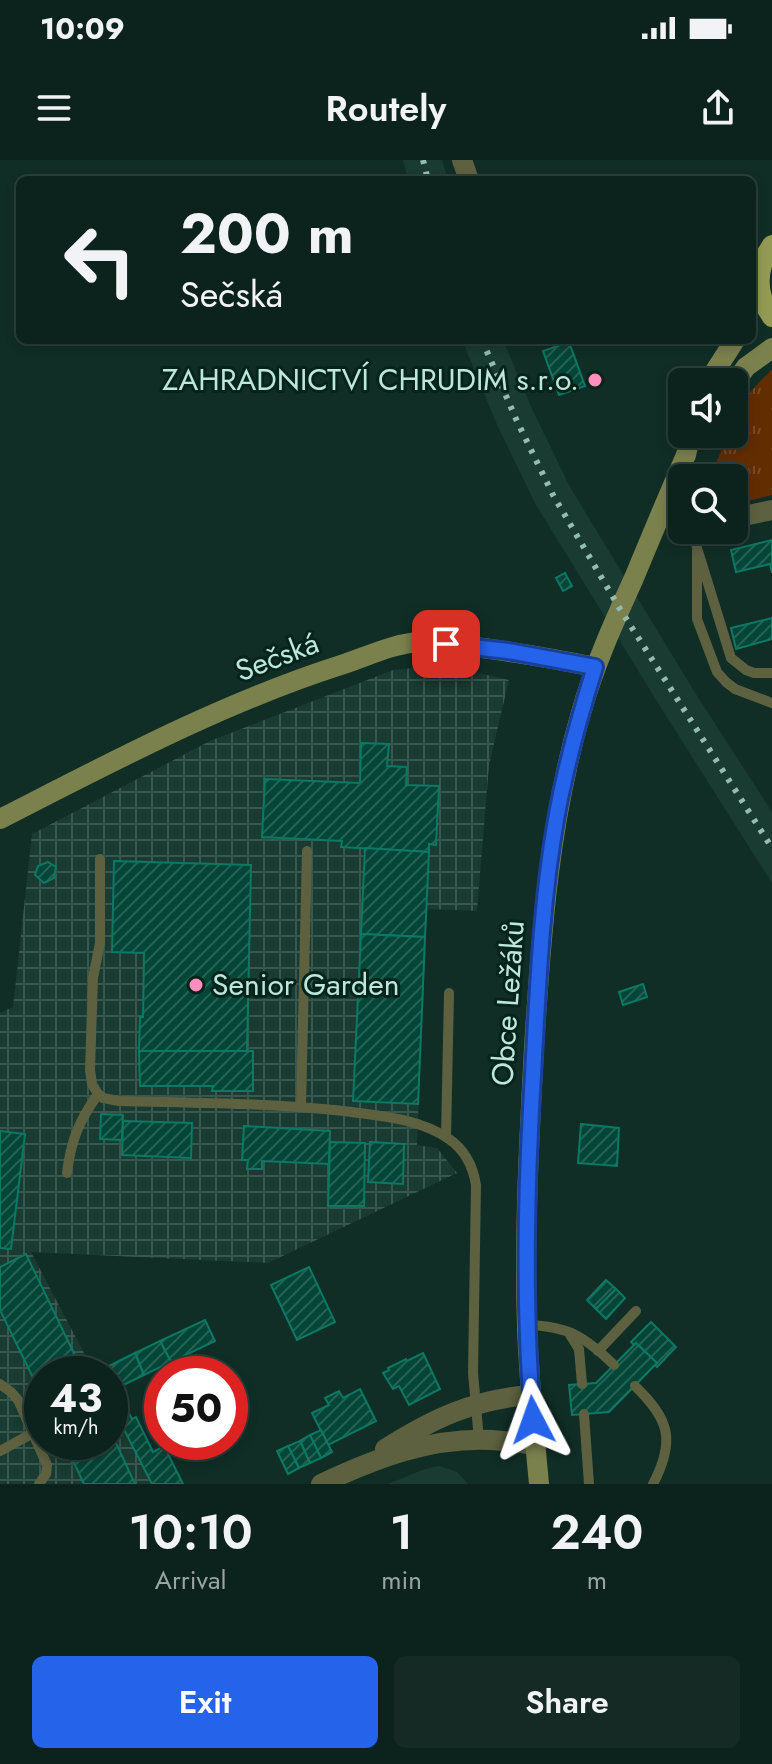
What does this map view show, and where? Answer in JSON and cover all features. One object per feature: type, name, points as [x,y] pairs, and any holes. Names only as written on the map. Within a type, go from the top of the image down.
[{"type":"main road","points":[[772,245],[763,259],[756,296],[772,317]]},
{"type":"main road","points":[[717,368],[732,344]]},
{"type":"main road","points":[[745,368],[772,348]]},
{"type":"main road","name":"Obce Ležáků","points":[[684,464],[688,448]]},
{"type":"main road","name":"Obce Ležáků","points":[[686,455],[691,448]]},
{"type":"main road","name":"Obce Ležáků","points":[[539,1484],[527,1325],[527,1230],[529,1146],[548,872],[561,793],[595,667],[668,519]]},
{"type":"main road","name":"Sečská","points":[[0,819],[216,713],[326,670],[400,646],[420,642],[446,644],[508,651],[595,667]]},
{"type":"street","points":[[748,515],[772,510]]},
{"type":"street","points":[[358,1467],[415,1430],[449,1413],[493,1399],[531,1395]]},
{"type":"street","points":[[321,1484],[386,1456],[424,1446],[479,1440],[535,1445]]},
{"type":"lane","points":[[696,544],[731,658],[754,673],[772,673]]},
{"type":"lane","points":[[697,548],[697,619],[717,672],[735,689],[772,703]]},
{"type":"lane","points":[[301,1106],[307,851]]},
{"type":"lane","points":[[100,859],[100,943],[93,978],[90,1070],[92,1084],[98,1094],[119,1101],[301,1106],[402,1119],[446,1137],[469,1161],[476,1185],[473,1373],[479,1440]]},
{"type":"lane","points":[[446,1137],[449,993]]},
{"type":"lane","points":[[67,1173],[76,1131],[98,1094]]},
{"type":"lane","points":[[598,1351],[636,1311]]},
{"type":"lane","points":[[527,1325],[567,1331],[584,1340],[614,1365]]},
{"type":"lane","points":[[567,1331],[579,1349],[582,1384]]},
{"type":"lane","points":[[0,1384],[18,1400],[24,1413]]},
{"type":"lane","points":[[635,1386],[659,1412],[665,1428],[664,1457],[653,1484]]},
{"type":"lane","points":[[584,1414],[589,1484]]},
{"type":"lane","points":[[0,1451],[24,1438]]},
{"type":"lane","points":[[39,1484],[46,1474],[45,1460]]},
{"type":"shaded area","points":[[403,160],[442,160],[447,176],[407,176]]},
{"type":"shaded area","points":[[464,344],[505,344],[570,487],[772,812],[772,883],[536,505],[498,427]]},
{"type":"shaded area","points":[[436,666],[509,680],[489,765],[477,911],[427,909],[417,1145],[437,1148],[457,1173],[268,1263],[31,1252],[86,1356],[24,1356],[24,1460],[128,1460],[128,1438],[152,1484],[0,1484],[0,1013],[13,1007],[32,834],[210,741],[393,670]]},
{"type":"shaded area","points":[[439,1466],[457,1472],[468,1484],[388,1484],[425,1469]]},
{"type":"green space","points":[[772,370],[772,495],[748,501],[748,464],[716,464],[722,448],[748,448],[748,396]]},
{"type":"building","points":[[570,344],[585,386],[559,395],[543,351]]},
{"type":"building","points":[[772,540],[772,573],[770,564],[736,572],[731,550]]},
{"type":"building","points":[[565,573],[572,586],[563,591],[556,578]]},
{"type":"building","points":[[772,618],[772,639],[736,649],[731,628]]},
{"type":"building","points":[[361,743],[389,744],[387,766],[407,767],[406,785],[439,786],[436,845],[429,844],[429,852],[341,847],[342,841],[262,837],[265,779],[360,783]]},
{"type":"building","points":[[365,848],[429,852],[425,937],[361,934]]},
{"type":"building","name":"Senior Garden","points":[[114,861],[251,865],[247,1051],[139,1051],[144,953],[112,952]]},
{"type":"building","points":[[48,862],[56,867],[54,878],[44,883],[35,875],[38,866]]},
{"type":"building","points":[[361,934],[425,937],[418,1104],[353,1101]]},
{"type":"building","points":[[643,984],[647,997],[623,1005],[619,992]]},
{"type":"building","points":[[139,1051],[253,1051],[253,1091],[212,1091],[213,1086],[140,1086]]},
{"type":"building","points":[[101,1114],[123,1115],[122,1140],[100,1139]]},
{"type":"building","points":[[123,1121],[192,1123],[191,1158],[122,1155]]},
{"type":"building","points":[[581,1124],[619,1128],[617,1166],[578,1163]]},
{"type":"building","points":[[244,1126],[330,1131],[329,1164],[262,1161],[262,1169],[247,1169],[248,1160],[242,1160]]},
{"type":"building","points":[[0,1131],[25,1134],[11,1249],[0,1248]]},
{"type":"building","points":[[330,1142],[365,1143],[364,1206],[328,1206]]},
{"type":"building","points":[[370,1142],[404,1144],[403,1184],[368,1182]]},
{"type":"building","points":[[26,1254],[75,1356],[24,1356],[24,1359],[0,1310],[0,1267]]},
{"type":"building","points":[[309,1267],[335,1322],[297,1340],[271,1285]]},
{"type":"building","points":[[606,1280],[616,1289],[596,1309],[587,1300]]},
{"type":"building","points":[[616,1289],[625,1298],[606,1319],[596,1309]]},
{"type":"building","points":[[205,1320],[215,1341],[184,1356],[168,1356],[160,1341]]},
{"type":"building","points":[[651,1322],[676,1347],[657,1367],[657,1363],[631,1342]]},
{"type":"building","points":[[160,1341],[168,1356],[144,1356],[144,1375],[135,1353]]},
{"type":"building","points":[[636,1343],[657,1363],[609,1412],[572,1415],[569,1385],[596,1383]]},
{"type":"building","points":[[135,1353],[144,1375],[128,1383],[128,1356]]},
{"type":"building","points":[[423,1353],[440,1389],[409,1405],[399,1386],[393,1389],[383,1373]]},
{"type":"building","points":[[360,1389],[376,1421],[328,1445],[312,1413],[329,1405],[325,1398],[339,1391],[343,1398]]},
{"type":"building","points":[[128,1412],[132,1419],[136,1417],[144,1433],[144,1460],[171,1460],[183,1484],[152,1484],[128,1437]]},
{"type":"building","points":[[321,1430],[332,1452],[321,1458],[310,1435]]},
{"type":"building","points":[[310,1435],[321,1458],[310,1463],[300,1441]]},
{"type":"building","points":[[300,1441],[310,1463],[299,1468],[288,1446]]},
{"type":"building","points":[[288,1446],[299,1468],[288,1474],[277,1451]]},
{"type":"building","points":[[73,1460],[124,1460],[135,1484],[84,1484]]},
{"type":"railway","points":[[423,160],[427,176]]},
{"type":"railway","points":[[484,344],[553,495],[620,609],[772,848]]},
{"type":"place","name":"ZAHRADNICTVÍ CHRUDIM s.r.o.","points":[[595,380]]},
{"type":"place","name":"Senior Garden","points":[[196,985]]},
{"type":"route","points":[[446,644],[508,651],[595,667],[561,793],[542,926],[527,1230],[527,1325],[533,1420]]}]
